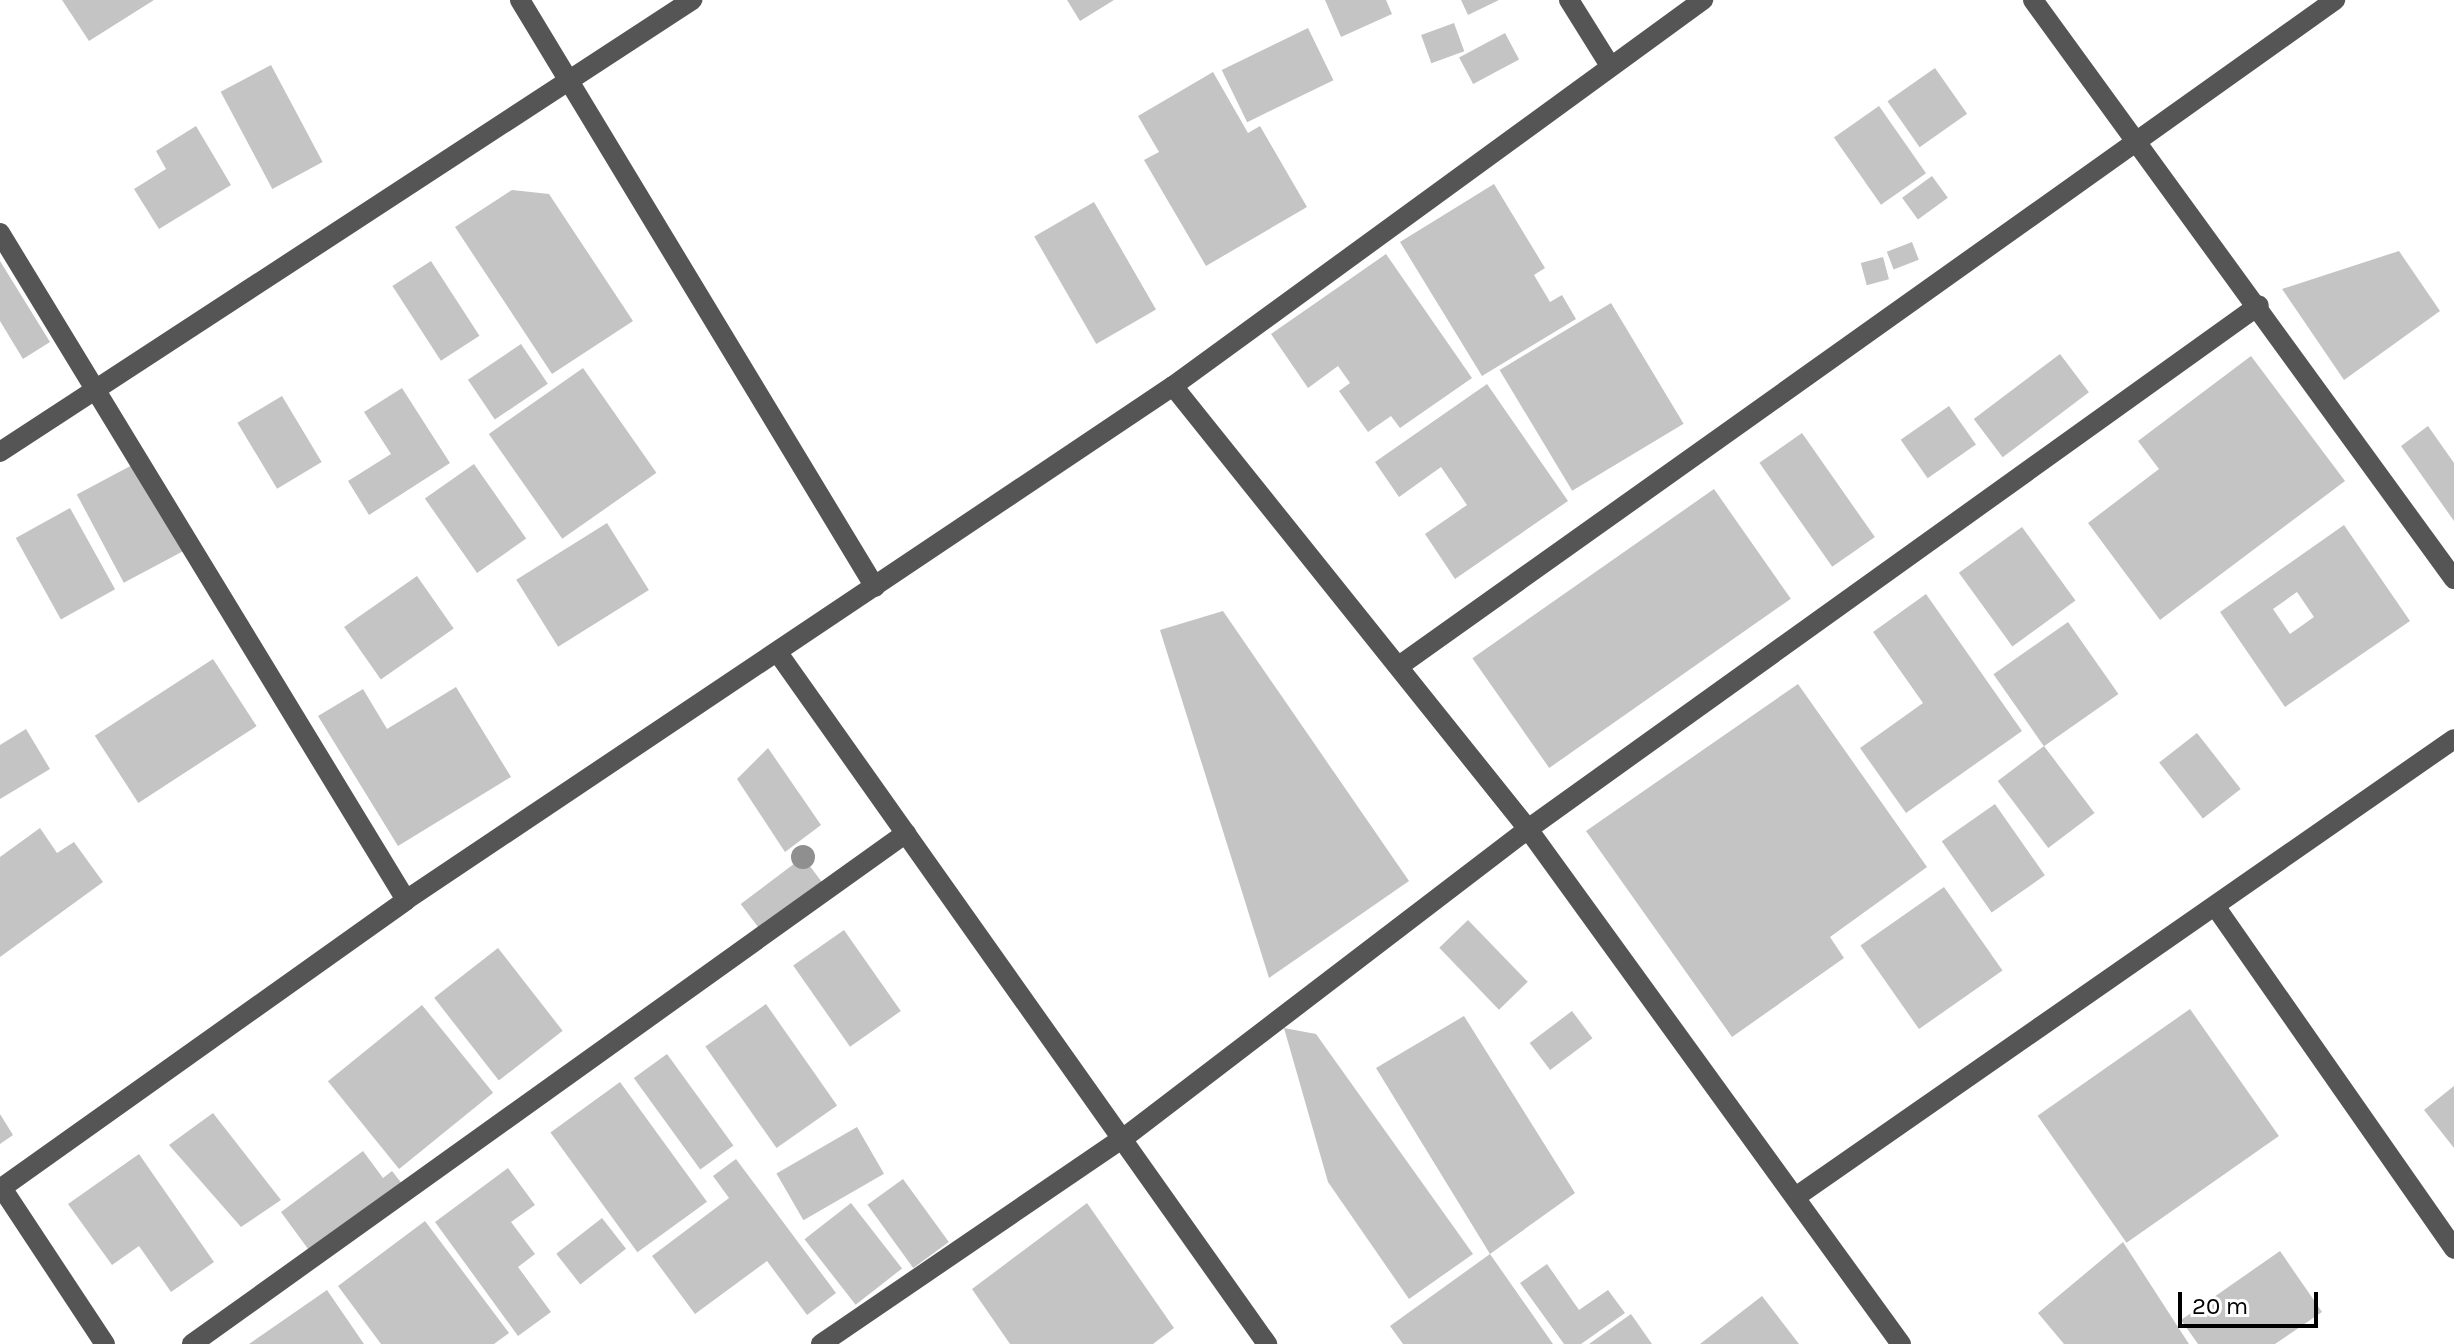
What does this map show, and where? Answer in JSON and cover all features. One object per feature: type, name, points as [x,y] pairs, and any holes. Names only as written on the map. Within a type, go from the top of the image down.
[{"type":"street","points":[[520,0],[875,587]]},
{"type":"street","points":[[0,452],[93,386],[569,83],[692,0]]},
{"type":"street","points":[[1569,0],[1609,64]]},
{"type":"street","points":[[105,1344],[1,1188],[406,900],[1173,386],[1609,64],[1703,0]]},
{"type":"street","points":[[2033,0],[2259,305],[2454,579]]},
{"type":"street","points":[[1399,666],[2134,139],[2335,0]]},
{"type":"street","points":[[0,233],[406,900]]},
{"type":"street","points":[[821,1344],[1125,1137],[1528,829],[2259,305]]},
{"type":"street","points":[[1173,386],[1528,829],[1797,1196],[1901,1344]]},
{"type":"street","points":[[778,653],[1125,1137],[1267,1344]]},
{"type":"street","points":[[1797,1196],[2454,739]]},
{"type":"street","points":[[192,1344],[906,833]]},
{"type":"street","points":[[2215,906],[2454,1249]]},
{"type":"building","points":[[62,0],[154,0],[89,41]]},
{"type":"building","points":[[1067,0],[1114,0],[1080,21]]},
{"type":"building","points":[[1325,0],[1386,0],[1392,14],[1341,37]]},
{"type":"building","points":[[1461,0],[1499,0],[1468,15]]},
{"type":"building","points":[[1454,23],[1464,51],[1431,63],[1421,35]]},
{"type":"building","points":[[1308,28],[1333,80],[1247,122],[1222,70]]},
{"type":"building","points":[[1505,33],[1519,59],[1473,84],[1459,57]]},
{"type":"building","points":[[271,65],[323,162],[272,189],[221,92]]},
{"type":"building","points":[[1935,68],[1967,114],[1920,147],[1887,101]]},
{"type":"building","points":[[1213,72],[1248,133],[1260,126],[1307,207],[1206,266],[1144,160],[1159,152],[1138,116]]},
{"type":"building","points":[[1879,106],[1926,173],[1881,205],[1834,138]]},
{"type":"building","points":[[196,126],[231,185],[159,229],[134,189],[166,169],[156,151]]},
{"type":"building","points":[[1932,176],[1948,198],[1918,220],[1902,198]]},
{"type":"building","points":[[1494,184],[1545,268],[1534,275],[1550,302],[1562,295],[1576,319],[1482,376],[1400,242]]},
{"type":"building","points":[[512,190],[549,194],[633,321],[552,374],[455,227]]},
{"type":"building","points":[[1094,202],[1156,309],[1096,344],[1034,236]]},
{"type":"building","points":[[1912,242],[1919,260],[1894,269],[1887,252]]},
{"type":"building","points":[[2399,251],[2440,311],[2344,380],[2282,289]]},
{"type":"building","points":[[1386,254],[1472,378],[1400,428],[1391,416],[1368,432],[1339,391],[1350,383],[1338,366],[1308,388],[1271,334]]},
{"type":"building","points":[[1883,257],[1889,279],[1867,285],[1861,263]]},
{"type":"building","points":[[0,261],[50,342],[23,359],[0,321]]},
{"type":"building","points":[[431,261],[479,336],[441,361],[392,286]]},
{"type":"building","points":[[1611,303],[1684,424],[1572,491],[1500,370]]},
{"type":"building","points":[[521,344],[548,384],[495,420],[468,380]]},
{"type":"building","points":[[2060,354],[2089,392],[2003,457],[1974,419]]},
{"type":"building","points":[[2251,356],[2345,481],[2160,620],[2088,523],[2159,469],[2138,441]]},
{"type":"building","points":[[583,368],[656,473],[562,539],[489,434]]},
{"type":"building","points":[[1487,384],[1568,501],[1455,579],[1425,534],[1467,505],[1441,467],[1399,497],[1375,462]]},
{"type":"building","points":[[402,388],[450,463],[369,515],[348,481],[391,454],[364,412]]},
{"type":"building","points":[[282,396],[322,462],[277,489],[237,423]]},
{"type":"building","points":[[1949,406],[1976,445],[1928,478],[1901,440]]},
{"type":"building","points":[[2428,426],[2454,463],[2454,521],[2401,446]]},
{"type":"building","points":[[1802,433],[1875,537],[1832,567],[1759,463]]},
{"type":"building","points":[[136,463],[183,551],[124,583],[77,494]]},
{"type":"building","points":[[474,464],[526,539],[477,573],[425,498]]},
{"type":"building","points":[[1714,489],[1791,599],[1549,768],[1472,658]]},
{"type":"building","points":[[70,508],[115,589],[61,619],[16,538]]},
{"type":"building","points":[[607,523],[649,590],[558,647],[516,580]]},
{"type":"building","points":[[2344,525],[2410,621],[2285,707],[2220,612]],"holes":[[[2297,592],[2314,617],[2290,634],[2273,609]]]},
{"type":"building","points":[[2022,527],[2075,601],[2012,646],[1959,573]]},
{"type":"building","points":[[417,576],[454,628],[381,679],[344,627]]},
{"type":"building","points":[[1926,594],[2022,731],[1906,813],[1860,748],[1923,703],[1873,632]]},
{"type":"building","points":[[1223,611],[1409,881],[1269,978],[1160,630]]},
{"type":"building","points":[[2068,622],[2118,694],[2044,746],[1993,674]]},
{"type":"building","points":[[213,659],[257,726],[138,803],[95,736]]},
{"type":"building","points":[[1798,684],[1927,867],[1830,937],[1844,958],[1732,1037],[1586,831]]},
{"type":"building","points":[[456,687],[511,777],[398,846],[318,716],[363,689],[387,729]]},
{"type":"building","points":[[26,729],[50,769],[0,799],[0,745]]},
{"type":"building","points":[[2197,733],[2241,789],[2203,819],[2159,763]]},
{"type":"building","points":[[2044,746],[2095,813],[2048,848],[1998,781]]},
{"type":"building","points":[[768,748],[821,825],[785,852],[737,779]]},
{"type":"building","points":[[1995,804],[2045,875],[1992,913],[1942,841]]},
{"type":"building","points":[[40,828],[57,853],[74,842],[103,882],[0,957],[0,857]]},
{"type":"building","points":[[803,857],[825,886],[762,933],[741,904]]},
{"type":"building","points":[[1944,887],[2003,971],[1919,1029],[1860,946]]},
{"type":"building","points":[[1468,920],[1528,982],[1499,1010],[1439,948]]},
{"type":"building","points":[[844,930],[901,1011],[850,1047],[793,966]]},
{"type":"building","points":[[498,948],[563,1031],[499,1081],[434,998]]},
{"type":"building","points":[[766,1004],[837,1106],[777,1148],[705,1046]]},
{"type":"building","points":[[422,1005],[493,1093],[399,1169],[328,1081]]},
{"type":"building","points":[[2190,1009],[2279,1136],[2127,1243],[2038,1116]]},
{"type":"building","points":[[1572,1011],[1592,1038],[1550,1070],[1530,1043]]},
{"type":"building","points":[[1464,1016],[1575,1193],[1490,1254],[1376,1068]]},
{"type":"building","points":[[1284,1028],[1316,1034],[1473,1254],[1409,1299],[1328,1182]]},
{"type":"building","points":[[667,1054],[733,1145],[700,1170],[634,1078]]},
{"type":"building","points":[[620,1082],[707,1202],[637,1252],[550,1133]]},
{"type":"building","points":[[2454,1086],[2454,1148],[2424,1110]]},
{"type":"building","points":[[213,1113],[281,1200],[241,1227],[169,1145]]},
{"type":"building","points":[[0,1114],[13,1135],[0,1144]]},
{"type":"building","points":[[857,1127],[884,1174],[803,1220],[776,1174]]},
{"type":"building","points":[[363,1151],[383,1178],[392,1171],[403,1185],[311,1253],[281,1212]]},
{"type":"building","points":[[139,1154],[214,1262],[171,1292],[139,1246],[112,1265],[68,1204]]},
{"type":"building","points":[[736,1159],[836,1293],[807,1315],[767,1261],[695,1314],[652,1256],[729,1198],[713,1176]]},
{"type":"building","points":[[508,1168],[535,1205],[511,1222],[535,1254],[518,1267],[551,1312],[518,1336],[435,1222]]},
{"type":"building","points":[[903,1179],[949,1242],[913,1268],[867,1205]]},
{"type":"building","points":[[851,1203],[902,1268],[856,1305],[805,1239]]},
{"type":"building","points":[[1087,1203],[1174,1328],[1153,1344],[1010,1344],[972,1289]]},
{"type":"building","points":[[602,1218],[626,1249],[580,1284],[556,1254]]},
{"type":"building","points":[[425,1221],[509,1333],[494,1344],[381,1344],[338,1286]]},
{"type":"building","points":[[2123,1242],[2189,1344],[2064,1344],[2038,1313]]},
{"type":"building","points":[[2280,1251],[2322,1312],[2275,1344],[2198,1344],[2181,1320]]},
{"type":"building","points":[[1490,1254],[1553,1344],[1403,1344],[1390,1326]]},
{"type":"building","points":[[1547,1264],[1579,1310],[1608,1290],[1625,1313],[1581,1344],[1564,1344],[1520,1283]]},
{"type":"building","points":[[327,1290],[364,1344],[249,1344]]},
{"type":"building","points":[[1762,1296],[1799,1344],[1700,1344]]},
{"type":"building","points":[[1631,1314],[1652,1344],[1589,1344]]}]
